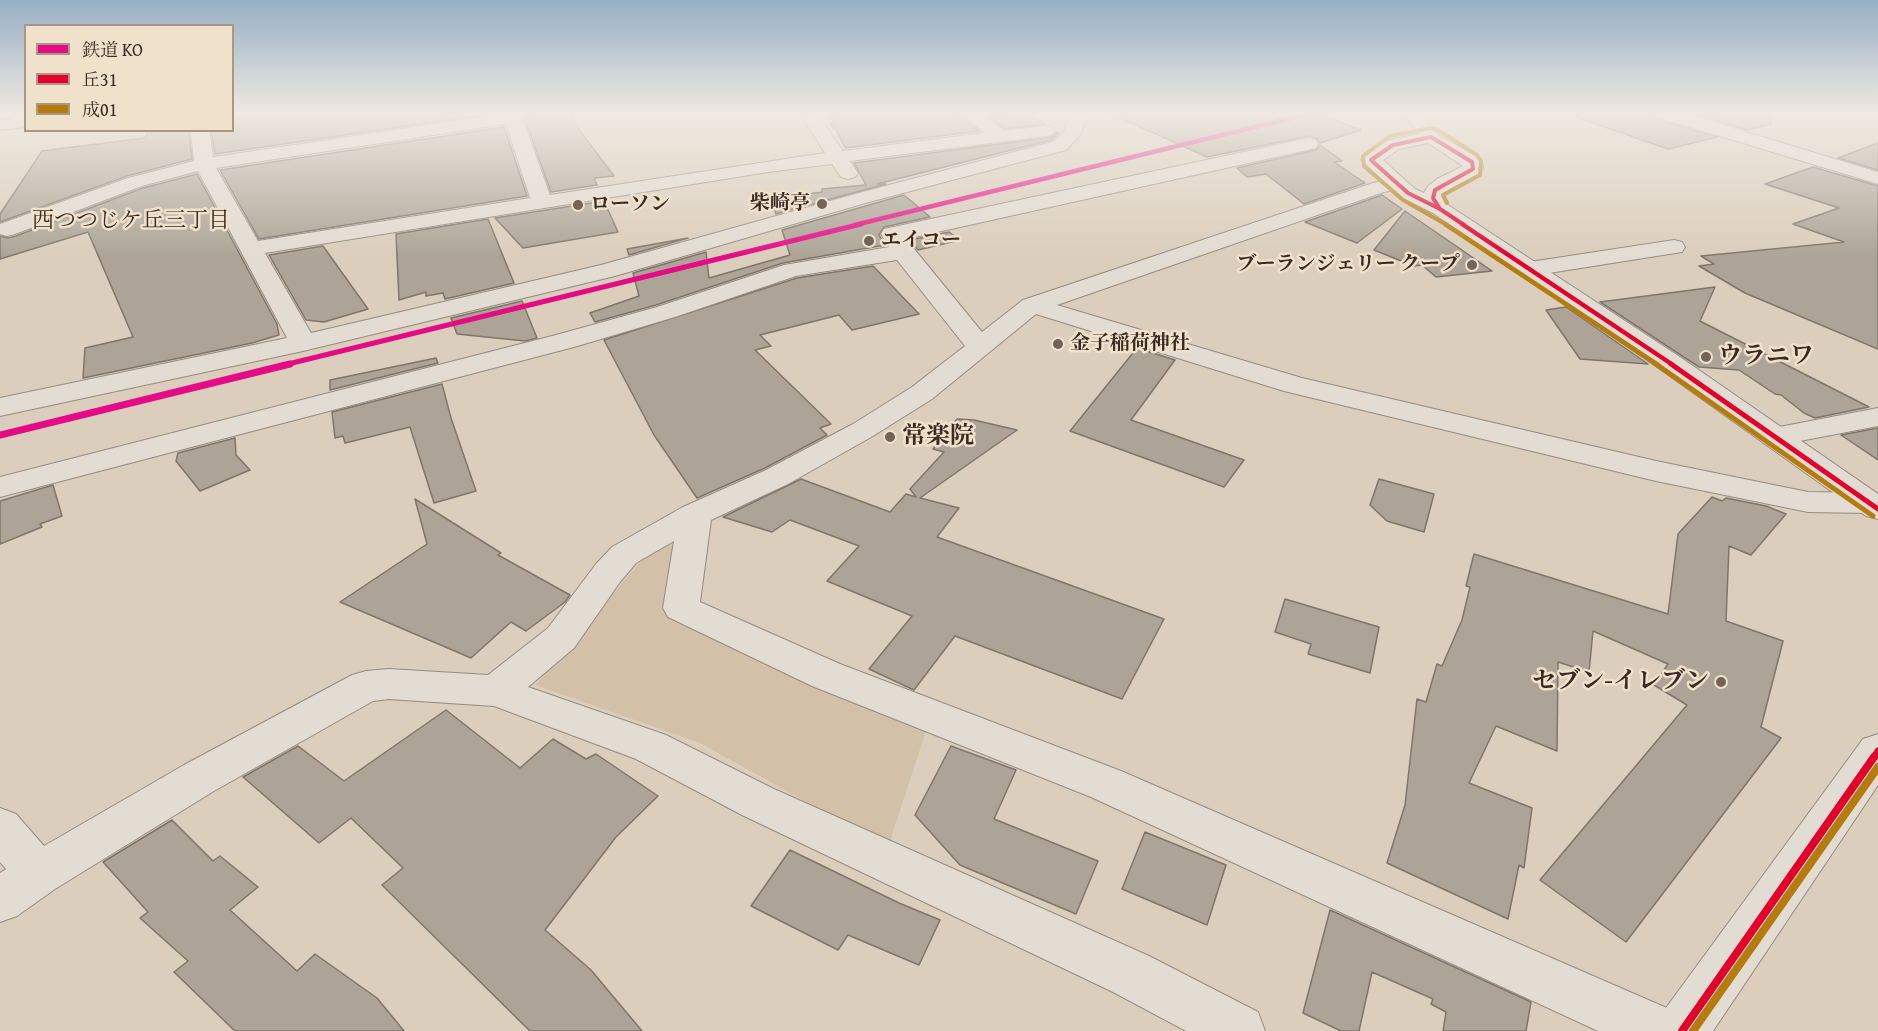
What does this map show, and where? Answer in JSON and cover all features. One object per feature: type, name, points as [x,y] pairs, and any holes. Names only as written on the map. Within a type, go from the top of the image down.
[{"type":"street","points":[[204,160],[303,343]]},
{"type":"street","points":[[7,229],[135,182],[228,160]]},
{"type":"street","points":[[528,160],[542,202]]},
{"type":"street","points":[[250,249],[768,166],[821,160]]},
{"type":"street","points":[[841,160],[882,224],[979,346]]},
{"type":"street","points":[[0,487],[565,341],[666,312],[792,270],[882,224],[1027,160]]},
{"type":"street","points":[[0,406],[303,343],[608,271],[882,224],[1223,160]]},
{"type":"street","points":[[1371,160],[1408,193],[1440,209],[1530,269],[1874,506]]},
{"type":"street","points":[[1440,209],[1433,198],[1435,190],[1473,169],[1472,162],[1469,160]]},
{"type":"street","points":[[1819,160],[1878,178]]},
{"type":"street","points":[[496,691],[561,638],[608,573],[624,555],[695,514],[777,477],[863,430],[922,393],[1032,305],[1380,186],[1397,184]]},
{"type":"street","points":[[1530,269],[1674,247]]},
{"type":"street","points":[[1032,305],[1294,385],[1656,471],[1808,502],[1874,506]]},
{"type":"street","points":[[1774,437],[1878,417]]},
{"type":"street","points":[[695,514],[681,608],[826,675],[1106,784],[1657,1031]]},
{"type":"street","points":[[0,900],[38,874],[199,778],[366,686],[389,684],[496,691],[651,747],[758,802],[1131,974],[1239,1031]]},
{"type":"street","points":[[1682,1031],[1878,751]]},
{"type":"street","points":[[0,828],[38,874]]},
{"type":"shaded area","points":[[659,540],[680,547],[666,616],[926,731],[888,847],[700,743],[535,685]]},
{"type":"building","points":[[36,160],[188,160],[127,176],[0,222],[0,214]]},
{"type":"building","points":[[285,160],[515,160],[527,196],[259,239],[220,170]]},
{"type":"building","points":[[540,160],[602,160],[614,176],[594,178],[597,185],[551,192]]},
{"type":"building","points":[[876,160],[971,160],[877,184],[886,184],[776,214],[771,199],[822,192],[822,189],[866,185],[854,163]]},
{"type":"building","points":[[1272,160],[1341,160],[1334,162],[1365,183],[1304,204],[1266,174],[1247,177],[1237,168]]},
{"type":"building","points":[[1845,160],[1878,160],[1878,170]]},
{"type":"building","points":[[1813,167],[1878,186],[1878,349],[1745,293],[1699,266],[1714,264],[1701,256],[1844,242],[1793,224],[1839,208],[1765,184]]},
{"type":"building","points":[[197,174],[277,324],[279,335],[252,343],[83,378],[85,348],[133,337],[88,232],[0,259],[0,236],[8,238],[16,236],[143,188]]},
{"type":"building","points":[[904,195],[930,217],[884,227],[879,235],[885,245],[783,263],[656,305],[595,322],[590,313],[639,296],[633,273],[706,252],[709,278],[790,255],[782,230]]},
{"type":"building","points":[[1382,195],[1402,209],[1357,243],[1305,222]]},
{"type":"building","points":[[604,201],[618,232],[523,248],[495,218]]},
{"type":"building","points":[[1405,211],[1492,271],[1436,277],[1422,265],[1414,266],[1374,250]]},
{"type":"building","points":[[488,219],[514,283],[445,299],[443,293],[426,296],[426,292],[399,300],[396,234]]},
{"type":"building","points":[[949,232],[960,240],[918,250],[910,240]]},
{"type":"building","points":[[688,238],[629,255],[627,249]]},
{"type":"building","points":[[323,246],[368,309],[324,322],[306,320],[269,255]]},
{"type":"building","points":[[873,266],[919,314],[852,330],[839,315],[760,335],[771,346],[755,350],[831,424],[820,428],[827,435],[765,468],[697,498],[654,435],[604,340],[797,278]]},
{"type":"building","points":[[1715,287],[1700,321],[1869,407],[1815,418],[1739,370],[1699,367],[1600,302]]},
{"type":"building","points":[[522,301],[537,338],[525,341],[457,334],[451,318]]},
{"type":"building","points":[[1566,307],[1648,364],[1580,359],[1546,310]]},
{"type":"building","points":[[1137,348],[1175,360],[1131,420],[1244,460],[1224,487],[1070,431]]},
{"type":"building","points":[[436,358],[438,363],[330,390],[330,380]]},
{"type":"building","points":[[442,384],[476,491],[434,503],[410,427],[345,443],[343,436],[335,438],[332,412]]},
{"type":"building","points":[[957,419],[974,420],[1017,430],[920,498],[959,508],[937,537],[1164,619],[1122,699],[955,636],[914,690],[869,669],[912,616],[827,581],[859,546],[790,520],[772,532],[723,517],[801,479],[890,512],[906,494],[916,497],[910,489],[944,452],[933,449]]},
{"type":"building","points":[[1878,428],[1878,460],[1841,435]]},
{"type":"building","points":[[235,438],[236,455],[250,470],[200,491],[176,461],[178,453]]},
{"type":"building","points":[[1379,479],[1434,494],[1424,532],[1387,521],[1370,505]]},
{"type":"building","points":[[53,485],[62,516],[0,544],[0,501]]},
{"type":"building","points":[[1712,497],[1722,501],[1726,498],[1766,506],[1786,514],[1751,555],[1729,546],[1726,621],[1783,641],[1761,727],[1781,738],[1626,942],[1540,880],[1687,705],[1654,685],[1668,664],[1593,631],[1589,672],[1558,662],[1557,751],[1496,726],[1469,783],[1532,808],[1524,868],[1519,865],[1508,919],[1387,863],[1405,805],[1417,699],[1426,702],[1437,664],[1442,666],[1462,620],[1470,587],[1466,586],[1474,554],[1668,614],[1678,534]]},
{"type":"building","points":[[415,499],[501,553],[498,555],[570,595],[565,602],[526,631],[511,622],[471,658],[340,602],[427,544]]},
{"type":"building","points":[[1285,599],[1379,627],[1370,673],[1308,654],[1311,644],[1275,632]]},
{"type":"building","points":[[446,710],[520,768],[553,739],[586,759],[596,754],[658,796],[616,837],[545,930],[591,970],[642,1031],[530,1031],[382,885],[403,868],[351,818],[319,843],[243,777],[298,746],[344,781]]},
{"type":"building","points":[[951,746],[1016,770],[994,819],[1098,861],[1076,914],[960,865],[915,815]]},
{"type":"building","points":[[172,820],[213,861],[220,856],[258,887],[230,910],[297,971],[315,954],[377,998],[404,1031],[235,1031],[174,972],[188,961],[140,918],[148,912],[103,862]]},
{"type":"building","points":[[1145,832],[1226,865],[1207,925],[1122,889]]},
{"type":"building","points":[[790,850],[899,903],[940,920],[919,965],[848,935],[838,950],[751,906]]},
{"type":"building","points":[[1330,910],[1531,1002],[1526,1031],[1443,1031],[1446,1012],[1431,1004],[1433,999],[1372,972],[1359,1031],[1341,1031],[1303,1013]]},
{"type":"rail line","name":"KO","points":[[0,435],[1120,160]]},
{"type":"transit line","name":"成01","points":[[1363,160],[1364,166],[1403,200],[1435,217],[1665,370],[1873,516]]},
{"type":"transit line","name":"丘31","points":[[1371,160],[1408,193],[1440,209],[1433,198],[1435,190],[1473,169],[1472,162],[1469,160]]},
{"type":"transit line","name":"成01","points":[[1447,203],[1443,195],[1480,175],[1482,169],[1480,160]]},
{"type":"transit line","name":"丘31","points":[[1440,209],[1670,363]]},
{"type":"transit line","name":"丘31","points":[[1440,209],[1670,363]]},
{"type":"transit line","name":"丘31","points":[[1670,363],[1878,509],[1774,437],[1670,363]]},
{"type":"transit line","name":"丘31","points":[[1682,1031],[1878,751]]},
{"type":"transit line","name":"成01","points":[[1693,1031],[1878,767]]},
{"type":"place","name":"柴崎亭","points":[[822,204]]},
{"type":"place","name":"ローソン","points":[[578,205]]},
{"type":"place","name":"エイコー","points":[[869,241]]},
{"type":"place","name":"ブーランジェリー クープ","points":[[1472,265]]},
{"type":"place","name":"金子稲荷神社","points":[[1058,344]]},
{"type":"place","name":"ウラニワ","points":[[1706,357]]},
{"type":"place","name":"常楽院","points":[[890,437]]},
{"type":"place","name":"セブン-イレブン","points":[[1721,682]]},
{"type":"district","name":"西つつじケ丘三丁目","points":[[131,221]]}]
